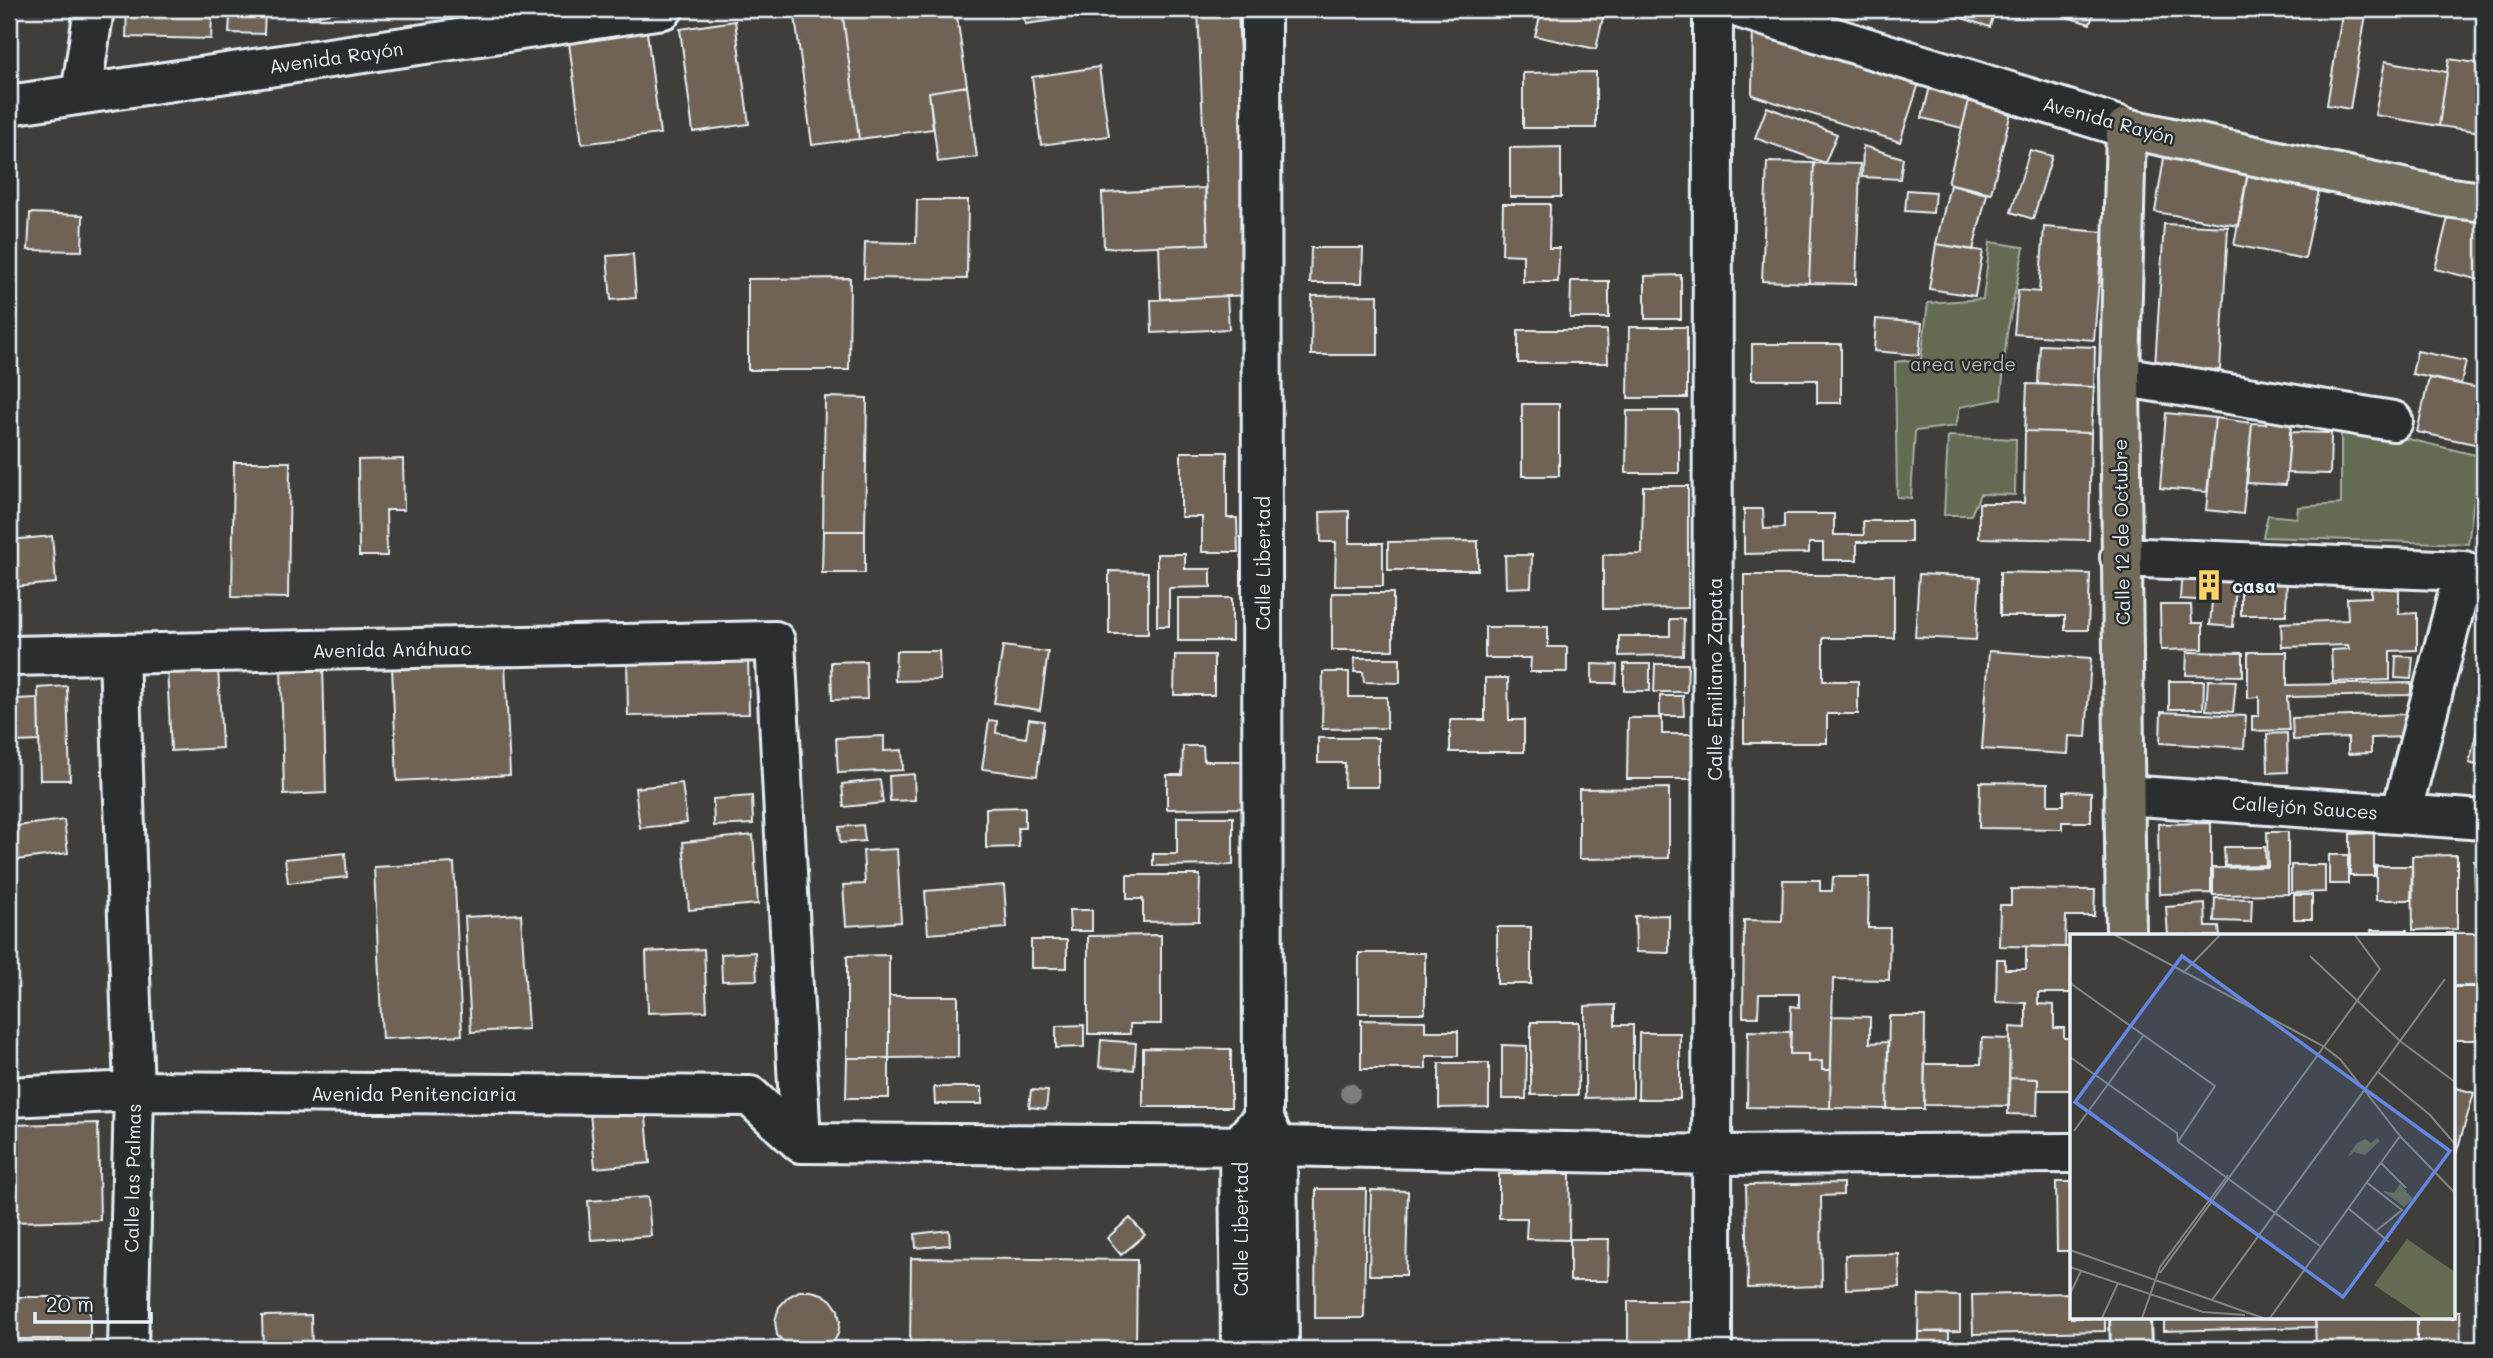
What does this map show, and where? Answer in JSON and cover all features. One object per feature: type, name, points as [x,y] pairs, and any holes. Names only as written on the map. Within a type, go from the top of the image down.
[{"type":"main road","name":"Avenida Rayón","points":[[2126,128],[2444,197],[2484,202]]},
{"type":"main road","name":"Calle 12 de Octubre","points":[[2126,128],[2120,376],[2126,934]]},
{"type":"main road","points":[[2130,1320],[2131,1349]]},
{"type":"street","points":[[81,94],[94,9]]},
{"type":"street","name":"Avenida Rayón","points":[[9,105],[663,9]]},
{"type":"street","name":"Calle Libertad","points":[[1241,1349],[1259,1137],[1261,9]]},
{"type":"street","name":"Calle Emiliano Zapata","points":[[1712,1349],[1713,9]]},
{"type":"street","name":"Avenida Rayón","points":[[1742,9],[2126,128]]},
{"type":"street","points":[[2120,376],[2392,421]]},
{"type":"street","points":[[2120,557],[2464,571],[2401,814]]},
{"type":"street","name":"Avenida Anáhuac","points":[[9,656],[775,641],[801,1143]]},
{"type":"street","name":"Calle las Palmas","points":[[119,655],[134,1091],[128,1349]]},
{"type":"street","name":"Callejón Sauces","points":[[2125,795],[2484,820]]},
{"type":"street","name":"Avenida Penitenciaria","points":[[9,1097],[134,1091],[750,1096],[801,1143]]},
{"type":"street","points":[[801,1143],[1259,1137],[1714,1155],[2070,1153]]},
{"type":"street","name":"Calle Libertad","points":[[1259,1137],[1279,1349]]},
{"type":"green space","name":"area verde","points":[[1990,242],[2024,247],[2007,333],[2001,399],[1960,407],[1956,426],[1915,431],[1911,498],[1897,497],[1895,362],[1921,359],[1928,303],[1983,299]]},
{"type":"green space","points":[[2341,423],[2480,456],[2468,544],[2263,537],[2268,515],[2297,518],[2298,507],[2341,504]]},
{"type":"green space","points":[[1948,436],[2016,439],[2015,495],[1980,494],[1971,515],[1944,515]]},
{"type":"building","points":[[127,9],[265,9],[264,34],[229,33],[230,17],[212,16],[211,39],[126,37]]},
{"type":"building","points":[[307,9],[354,9],[308,17]]},
{"type":"building","points":[[794,9],[842,9],[859,139],[812,145]]},
{"type":"building","points":[[842,9],[956,9],[967,86],[929,92],[933,129],[859,139]]},
{"type":"building","points":[[1023,9],[1096,9],[1097,14],[1025,24]]},
{"type":"building","points":[[1198,9],[1238,9],[1250,295],[1161,299],[1159,246],[1208,244]]},
{"type":"building","points":[[1542,9],[1605,9],[1596,49],[1535,36]]},
{"type":"building","points":[[1943,9],[1995,9],[1990,27],[1943,12]]},
{"type":"building","points":[[2040,9],[2095,9],[2090,24]]},
{"type":"building","points":[[2343,9],[2367,9],[2350,109],[2327,105]]},
{"type":"building","points":[[1753,18],[1923,71],[1900,142],[1752,95]]},
{"type":"building","points":[[735,21],[749,124],[693,132],[680,29]]},
{"type":"building","points":[[646,24],[660,134],[582,144],[568,35]]},
{"type":"building","points":[[2449,59],[2484,64],[2482,132],[2439,126]]},
{"type":"building","points":[[2385,61],[2447,72],[2439,126],[2375,115]]},
{"type":"building","points":[[1099,67],[1109,136],[1041,145],[1032,77]]},
{"type":"building","points":[[1596,72],[1596,128],[1523,128],[1523,73]]},
{"type":"building","points":[[1933,75],[1973,85],[1962,128],[1922,118]]},
{"type":"building","points":[[1973,85],[2015,96],[1991,193],[1948,183]]},
{"type":"building","points":[[967,86],[977,157],[938,162],[929,92]]},
{"type":"building","points":[[1767,107],[1837,134],[1825,163],[1755,138]]},
{"type":"building","points":[[1863,146],[1903,158],[1900,179],[1862,177]]},
{"type":"building","points":[[1561,147],[1561,197],[1510,197],[1510,148]]},
{"type":"building","points":[[2030,150],[2052,156],[2033,219],[2011,212]]},
{"type":"building","points":[[2165,152],[2249,166],[2239,226],[2155,212]]},
{"type":"building","points":[[1767,162],[1814,163],[1809,283],[1762,281]]},
{"type":"building","points":[[1814,163],[1860,164],[1856,284],[1809,283]]},
{"type":"building","points":[[2249,166],[2321,180],[2305,259],[2234,245]]},
{"type":"building","points":[[1950,185],[1987,194],[1973,250],[1936,244]]},
{"type":"building","points":[[1205,188],[1208,244],[1104,248],[1102,193]]},
{"type":"building","points":[[1907,190],[1935,192],[1933,213],[1905,211]]},
{"type":"building","points":[[917,200],[968,200],[967,279],[864,278],[865,242],[916,243]]},
{"type":"building","points":[[2452,202],[2484,210],[2484,281],[2435,269]]},
{"type":"building","points":[[1503,204],[1550,204],[1549,248],[1559,248],[1558,282],[1523,282],[1523,255],[1502,254]]},
{"type":"building","points":[[30,213],[83,215],[82,251],[28,250]]},
{"type":"building","points":[[2164,224],[2228,227],[2220,370],[2155,366]]},
{"type":"building","points":[[2044,227],[2103,232],[2094,340],[2014,334],[2018,290],[2039,292]]},
{"type":"building","points":[[1936,244],[1983,251],[1975,296],[1929,289]]},
{"type":"building","points":[[1311,248],[1363,248],[1362,283],[1310,283]]},
{"type":"building","points":[[633,254],[636,298],[611,300],[607,256]]},
{"type":"building","points":[[1681,275],[1681,319],[1645,319],[1645,276]]},
{"type":"building","points":[[850,278],[849,370],[748,370],[748,279]]},
{"type":"building","points":[[1571,281],[1609,281],[1609,318],[1570,318]]},
{"type":"building","points":[[1378,295],[1378,355],[1311,355],[1312,296]]},
{"type":"building","points":[[1227,296],[1229,329],[1152,333],[1151,300]]},
{"type":"building","points":[[1876,319],[1922,323],[1919,355],[1874,351]]},
{"type":"building","points":[[1629,327],[1687,327],[1687,398],[1628,398]]},
{"type":"building","points":[[1518,330],[1607,330],[1608,363],[1518,363]]},
{"type":"building","points":[[1752,344],[1841,344],[1841,403],[1817,403],[1817,380],[1752,380]]},
{"type":"building","points":[[2040,345],[2095,347],[2094,387],[2038,384]]},
{"type":"building","points":[[2417,351],[2466,361],[2461,384],[2412,374]]},
{"type":"building","points":[[2429,378],[2484,389],[2484,446],[2417,432]]},
{"type":"building","points":[[2027,384],[2094,387],[2091,433],[2025,431]]},
{"type":"building","points":[[825,397],[867,398],[865,531],[823,531]]},
{"type":"building","points":[[1522,404],[1559,404],[1559,476],[1522,476]]},
{"type":"building","points":[[1627,411],[1679,411],[1679,473],[1626,473]]},
{"type":"building","points":[[2166,413],[2215,418],[2207,492],[2160,488]]},
{"type":"building","points":[[2267,413],[2292,415],[2286,485],[2247,483],[2252,423],[2266,424]]},
{"type":"building","points":[[2215,418],[2252,423],[2243,514],[2206,510]]},
{"type":"building","points":[[2025,431],[2091,433],[2089,540],[1979,538],[1979,503],[2024,503]]},
{"type":"building","points":[[2290,432],[2331,433],[2330,474],[2287,473]]},
{"type":"building","points":[[1181,452],[1227,452],[1227,518],[1237,518],[1238,552],[1202,552],[1202,517],[1181,517]]},
{"type":"building","points":[[403,459],[404,510],[386,510],[387,556],[359,556],[358,460]]},
{"type":"building","points":[[234,462],[290,462],[288,598],[232,597]]},
{"type":"building","points":[[1643,486],[1688,486],[1688,608],[1603,609],[1603,555],[1642,554]]},
{"type":"building","points":[[1744,509],[1763,509],[1764,529],[1784,528],[1784,514],[1834,514],[1834,535],[1864,535],[1863,521],[1911,521],[1911,542],[1857,542],[1857,560],[1823,560],[1823,543],[1809,543],[1809,553],[1744,554]]},
{"type":"building","points":[[1349,511],[1349,543],[1383,543],[1383,586],[1335,586],[1336,542],[1321,542],[1320,512]]},
{"type":"building","points":[[823,531],[865,531],[865,573],[822,573]]},
{"type":"building","points":[[52,536],[56,583],[14,587],[10,540]]},
{"type":"building","points":[[1478,541],[1478,570],[1388,570],[1388,542]]},
{"type":"building","points":[[1157,554],[1185,554],[1185,569],[1211,569],[1211,587],[1169,588],[1169,626],[1157,626]]},
{"type":"building","points":[[1505,555],[1532,555],[1531,587],[1506,588]]},
{"type":"building","name":"casa","points":[[2182,567],[2237,571],[2233,627],[2210,625],[2212,601],[2180,599]]},
{"type":"building","points":[[2241,569],[2287,569],[2286,615],[2241,615]]},
{"type":"building","points":[[1109,571],[1148,572],[1148,634],[1109,634]]},
{"type":"building","points":[[2000,572],[2090,574],[2088,630],[2065,630],[2065,616],[2000,616]]},
{"type":"building","points":[[1919,574],[1980,577],[1976,640],[1915,637]]},
{"type":"building","points":[[1744,575],[1894,575],[1894,638],[1823,638],[1823,681],[1858,681],[1858,714],[1827,714],[1827,743],[1744,743]]},
{"type":"building","points":[[2371,575],[2399,575],[2399,614],[2417,613],[2417,650],[2390,651],[2390,680],[2333,682],[2331,650],[2349,649],[2348,645],[2282,647],[2281,623],[2348,620],[2347,598],[2371,597]]},
{"type":"building","points":[[1332,593],[1393,593],[1393,650],[1332,650]]},
{"type":"building","points":[[1178,598],[1232,598],[1232,641],[1178,641]]},
{"type":"building","points":[[2160,605],[2191,605],[2192,623],[2203,623],[2203,649],[2161,650]]},
{"type":"building","points":[[1670,619],[1684,619],[1683,655],[1619,656],[1619,636],[1670,636]]},
{"type":"building","points":[[1485,627],[1548,627],[1548,647],[1567,647],[1567,672],[1530,672],[1531,658],[1485,658]]},
{"type":"building","points":[[1003,646],[1048,652],[1040,710],[994,703]]},
{"type":"building","points":[[896,651],[939,651],[940,680],[895,681]]},
{"type":"building","points":[[1989,651],[2091,658],[2086,737],[2069,736],[2068,754],[1982,749]]},
{"type":"building","points":[[2187,652],[2243,653],[2243,676],[2186,675]]},
{"type":"building","points":[[2248,652],[2287,652],[2287,685],[2411,683],[2411,695],[2287,697],[2289,730],[2252,731],[2252,716],[2259,716],[2259,697],[2248,698]]},
{"type":"building","points":[[748,653],[749,714],[628,716],[627,655]]},
{"type":"building","points":[[1175,655],[1214,655],[1214,695],[1174,695]]},
{"type":"building","points":[[2396,656],[2413,657],[2411,679],[2395,678]]},
{"type":"building","points":[[1355,658],[1400,658],[1400,683],[1364,682],[1363,672],[1354,672]]},
{"type":"building","points":[[866,661],[867,699],[832,700],[831,662]]},
{"type":"building","points":[[505,662],[510,775],[397,781],[392,667]]},
{"type":"building","points":[[323,664],[326,793],[284,795],[281,666]]},
{"type":"building","points":[[1592,664],[1617,665],[1616,683],[1592,683]]},
{"type":"building","points":[[1624,664],[1650,664],[1650,691],[1624,691]]},
{"type":"building","points":[[1655,664],[1688,664],[1687,692],[1654,692]]},
{"type":"building","points":[[218,666],[222,748],[171,751],[167,668]]},
{"type":"building","points":[[1323,672],[1349,672],[1349,697],[1387,697],[1387,728],[1322,729]]},
{"type":"building","points":[[1485,678],[1508,678],[1509,720],[1524,720],[1524,752],[1450,752],[1450,720],[1485,720]]},
{"type":"building","points":[[2208,680],[2236,681],[2233,712],[2206,710]]},
{"type":"building","points":[[2169,681],[2204,681],[2203,709],[2169,709]]},
{"type":"building","points":[[67,686],[70,780],[40,780],[38,688]]},
{"type":"building","points":[[1660,696],[1683,696],[1684,716],[1660,716]]},
{"type":"building","points":[[38,698],[39,741],[16,742],[15,699]]},
{"type":"building","points":[[2482,710],[2484,711],[2484,767],[2469,763]]},
{"type":"building","points":[[2161,712],[2246,716],[2244,748],[2160,743]]},
{"type":"building","points":[[2410,714],[2410,737],[2371,738],[2371,753],[2348,754],[2348,738],[2293,740],[2292,718]]},
{"type":"building","points":[[1628,718],[1662,718],[1662,734],[1692,734],[1692,779],[1627,779]]},
{"type":"building","points":[[1029,719],[1044,721],[1037,776],[982,769],[989,720],[997,721],[996,733],[1026,738]]},
{"type":"building","points":[[2287,733],[2288,772],[2268,773],[2267,734]]},
{"type":"building","points":[[884,736],[884,751],[902,750],[903,770],[838,773],[836,738]]},
{"type":"building","points":[[1318,738],[1378,738],[1378,787],[1344,787],[1345,763],[1318,763]]},
{"type":"building","points":[[1183,746],[1203,746],[1204,761],[1242,761],[1242,808],[1167,809],[1167,775],[1182,775]]},
{"type":"building","points":[[914,774],[915,800],[890,801],[889,776]]},
{"type":"building","points":[[880,780],[883,803],[844,807],[842,784]]},
{"type":"building","points":[[1980,782],[2048,783],[2048,805],[2064,805],[2064,791],[2091,792],[2091,822],[2062,822],[2062,829],[1979,828]]},
{"type":"building","points":[[682,783],[687,823],[640,828],[635,788]]},
{"type":"building","points":[[1669,788],[1669,858],[1579,859],[1579,789]]},
{"type":"building","points":[[752,796],[753,824],[714,826],[713,799]]},
{"type":"building","points":[[1025,807],[1025,828],[1018,828],[1019,847],[986,848],[986,808]]},
{"type":"building","points":[[1177,817],[1233,817],[1233,865],[1153,866],[1153,854],[1177,854]]},
{"type":"building","points":[[64,820],[68,853],[9,861],[9,827]]},
{"type":"building","points":[[2211,823],[2211,893],[2159,894],[2158,824]]},
{"type":"building","points":[[863,825],[865,841],[840,843],[839,827]]},
{"type":"building","points":[[2267,832],[2288,832],[2288,894],[2213,895],[2213,868],[2268,867]]},
{"type":"building","points":[[2374,833],[2374,876],[2350,876],[2350,834]]},
{"type":"building","points":[[753,835],[758,904],[689,910],[683,842]]},
{"type":"building","points":[[2224,847],[2265,847],[2266,865],[2225,866]]},
{"type":"building","points":[[897,849],[901,922],[846,926],[843,885],[865,884],[863,851]]},
{"type":"building","points":[[345,853],[347,877],[288,883],[285,859]]},
{"type":"building","points":[[2329,855],[2348,855],[2348,884],[2329,884]]},
{"type":"building","points":[[2457,855],[2457,929],[2413,930],[2412,856]]},
{"type":"building","points":[[2474,861],[2484,861],[2484,890],[2475,890]]},
{"type":"building","points":[[454,863],[462,1035],[382,1039],[374,867]]},
{"type":"building","points":[[2291,865],[2325,865],[2325,892],[2291,893]]},
{"type":"building","points":[[2376,866],[2412,866],[2411,900],[2376,900]]},
{"type":"building","points":[[1127,875],[1200,875],[1199,921],[1143,922],[1143,899],[1127,899]]},
{"type":"building","points":[[1833,877],[1869,877],[1868,928],[1890,928],[1889,980],[1833,979],[1831,1070],[1822,1070],[1822,1061],[1808,1062],[1808,1054],[1790,1054],[1791,1006],[1799,1007],[1799,994],[1759,994],[1758,1017],[1743,1017],[1744,920],[1782,921],[1783,880],[1820,880],[1820,891],[1832,891]]},
{"type":"building","points":[[1004,885],[1007,928],[928,934],[925,891]]},
{"type":"building","points":[[2011,889],[2095,890],[2094,916],[2066,916],[2065,947],[1999,946],[2000,905],[2011,905]]},
{"type":"building","points":[[2479,892],[2484,892],[2484,917],[2479,917]]},
{"type":"building","points":[[2294,895],[2312,895],[2312,919],[2294,919]]},
{"type":"building","points":[[2215,898],[2252,899],[2251,922],[2214,921]]},
{"type":"building","points":[[2205,904],[2206,927],[2219,927],[2220,934],[2168,934],[2166,907]]},
{"type":"building","points":[[1069,910],[1092,910],[1092,931],[1070,931]]},
{"type":"building","points":[[521,914],[528,1029],[471,1032],[465,917]]},
{"type":"building","points":[[1669,915],[1669,953],[1636,952],[1635,916]]},
{"type":"building","points":[[1497,927],[1531,927],[1531,984],[1497,984]]},
{"type":"building","points":[[2371,930],[2407,930],[2407,934],[2372,934]]},
{"type":"building","points":[[2484,933],[2484,986],[2454,986],[2454,934],[2447,934]]},
{"type":"building","points":[[1161,935],[1161,1024],[1130,1024],[1130,1034],[1088,1034],[1088,936]]},
{"type":"building","points":[[1031,940],[1067,940],[1067,968],[1031,968]]},
{"type":"building","points":[[2026,947],[2070,947],[2070,993],[2038,993],[2038,1004],[2054,1005],[2054,1028],[2064,1028],[2064,1038],[2070,1038],[2070,1090],[2038,1090],[2038,1079],[2009,1078],[2010,1027],[2026,1028],[2026,1003],[1996,1002],[1997,959],[2005,959],[2005,969],[2026,969]]},
{"type":"building","points":[[704,949],[707,1011],[648,1013],[646,952]]},
{"type":"building","points":[[755,952],[757,980],[722,981],[721,954]]},
{"type":"building","points":[[1359,953],[1425,953],[1425,1013],[1359,1013]]},
{"type":"building","points":[[889,955],[889,1058],[847,1058],[847,956]]},
{"type":"building","points":[[2454,987],[2483,987],[2483,1040],[2454,1040]]},
{"type":"building","points":[[889,996],[958,996],[958,1057],[889,1058]]},
{"type":"building","points":[[1615,1005],[1615,1025],[1633,1025],[1633,1097],[1585,1098],[1585,1006]]},
{"type":"building","points":[[1832,1016],[1870,1017],[1870,1043],[1888,1042],[1887,1109],[1830,1108]]},
{"type":"building","points":[[1889,1016],[1925,1016],[1924,1109],[1887,1109]]},
{"type":"building","points":[[1361,1020],[1425,1021],[1425,1031],[1458,1031],[1458,1056],[1426,1056],[1426,1069],[1361,1069]]},
{"type":"building","points":[[1531,1022],[1579,1022],[1578,1095],[1531,1095]]},
{"type":"building","points":[[1084,1025],[1084,1047],[1056,1048],[1056,1026]]},
{"type":"building","points":[[1748,1031],[1791,1032],[1790,1054],[1808,1054],[1808,1062],[1822,1061],[1822,1070],[1831,1070],[1830,1108],[1747,1107]]},
{"type":"building","points":[[1639,1033],[1680,1033],[1680,1099],[1638,1099]]},
{"type":"building","points":[[1982,1038],[2010,1039],[2009,1106],[1924,1105],[1925,1064],[1981,1064]]},
{"type":"building","points":[[1101,1040],[1136,1043],[1134,1070],[1099,1067]]},
{"type":"building","points":[[1502,1045],[1527,1046],[1526,1099],[1502,1099]]},
{"type":"building","points":[[1143,1048],[1231,1049],[1231,1107],[1143,1107]]},
{"type":"building","points":[[847,1058],[889,1058],[889,1098],[846,1098]]},
{"type":"building","points":[[1439,1063],[1489,1063],[1489,1107],[1439,1108]]},
{"type":"building","points":[[2009,1078],[2038,1079],[2037,1115],[2008,1114]]},
{"type":"building","points":[[934,1087],[982,1087],[982,1104],[935,1104]]},
{"type":"building","points":[[2454,1087],[2474,1093],[2456,1154],[2454,1153]]},
{"type":"building","points":[[1031,1090],[1048,1091],[1046,1109],[1029,1107]]},
{"type":"building","points":[[645,1106],[650,1163],[595,1168],[590,1112]]},
{"type":"building","points":[[98,1123],[100,1220],[9,1222],[9,1125]]},
{"type":"building","points":[[1499,1174],[1570,1174],[1569,1240],[1526,1239],[1527,1218],[1499,1218]]},
{"type":"building","points":[[2056,1182],[2070,1182],[2070,1251],[2057,1251]]},
{"type":"building","points":[[1843,1183],[1843,1195],[1821,1196],[1822,1286],[1748,1288],[1746,1185]]},
{"type":"building","points":[[1316,1189],[1366,1189],[1364,1318],[1315,1318]]},
{"type":"building","points":[[1371,1190],[1408,1191],[1406,1275],[1369,1275]]},
{"type":"building","points":[[648,1197],[651,1236],[591,1240],[588,1201]]},
{"type":"building","points":[[1130,1218],[1145,1235],[1121,1255],[1107,1238]]},
{"type":"building","points":[[949,1230],[950,1245],[916,1248],[915,1234]]},
{"type":"building","points":[[1570,1239],[1609,1239],[1608,1281],[1570,1281]]},
{"type":"building","points":[[1899,1254],[1900,1287],[1846,1289],[1845,1255]]},
{"type":"building","points":[[911,1258],[1137,1260],[1136,1349],[910,1349]]},
{"type":"building","points":[[799,1291],[822,1294],[831,1300],[838,1310],[838,1334],[832,1345],[826,1349],[790,1349],[777,1335],[775,1321],[779,1307],[788,1297]]},
{"type":"building","points":[[2070,1293],[2070,1320],[2105,1320],[2105,1331],[1973,1334],[1972,1295]]},
{"type":"building","points":[[1919,1295],[1960,1296],[1960,1331],[1918,1332]]},
{"type":"building","points":[[9,1297],[90,1297],[90,1339],[9,1339]]},
{"type":"building","points":[[1628,1301],[1694,1301],[1693,1349],[1628,1349]]},
{"type":"building","points":[[2454,1311],[2460,1311],[2461,1349],[2417,1349],[2417,1320],[2454,1320]]},
{"type":"building","points":[[311,1315],[312,1349],[263,1349],[262,1316]]},
{"type":"building","points":[[2164,1320],[2315,1320],[2316,1327],[2164,1331]]},
{"type":"building","points":[[2315,1320],[2417,1320],[2417,1349],[2316,1349]]},
{"type":"building","points":[[1918,1332],[1949,1332],[1949,1349],[1918,1349]]},
{"type":"building","points":[[9,1339],[48,1339],[48,1349],[9,1349]]},
{"type":"place","name":"casa","points":[[2209,585]]}]
